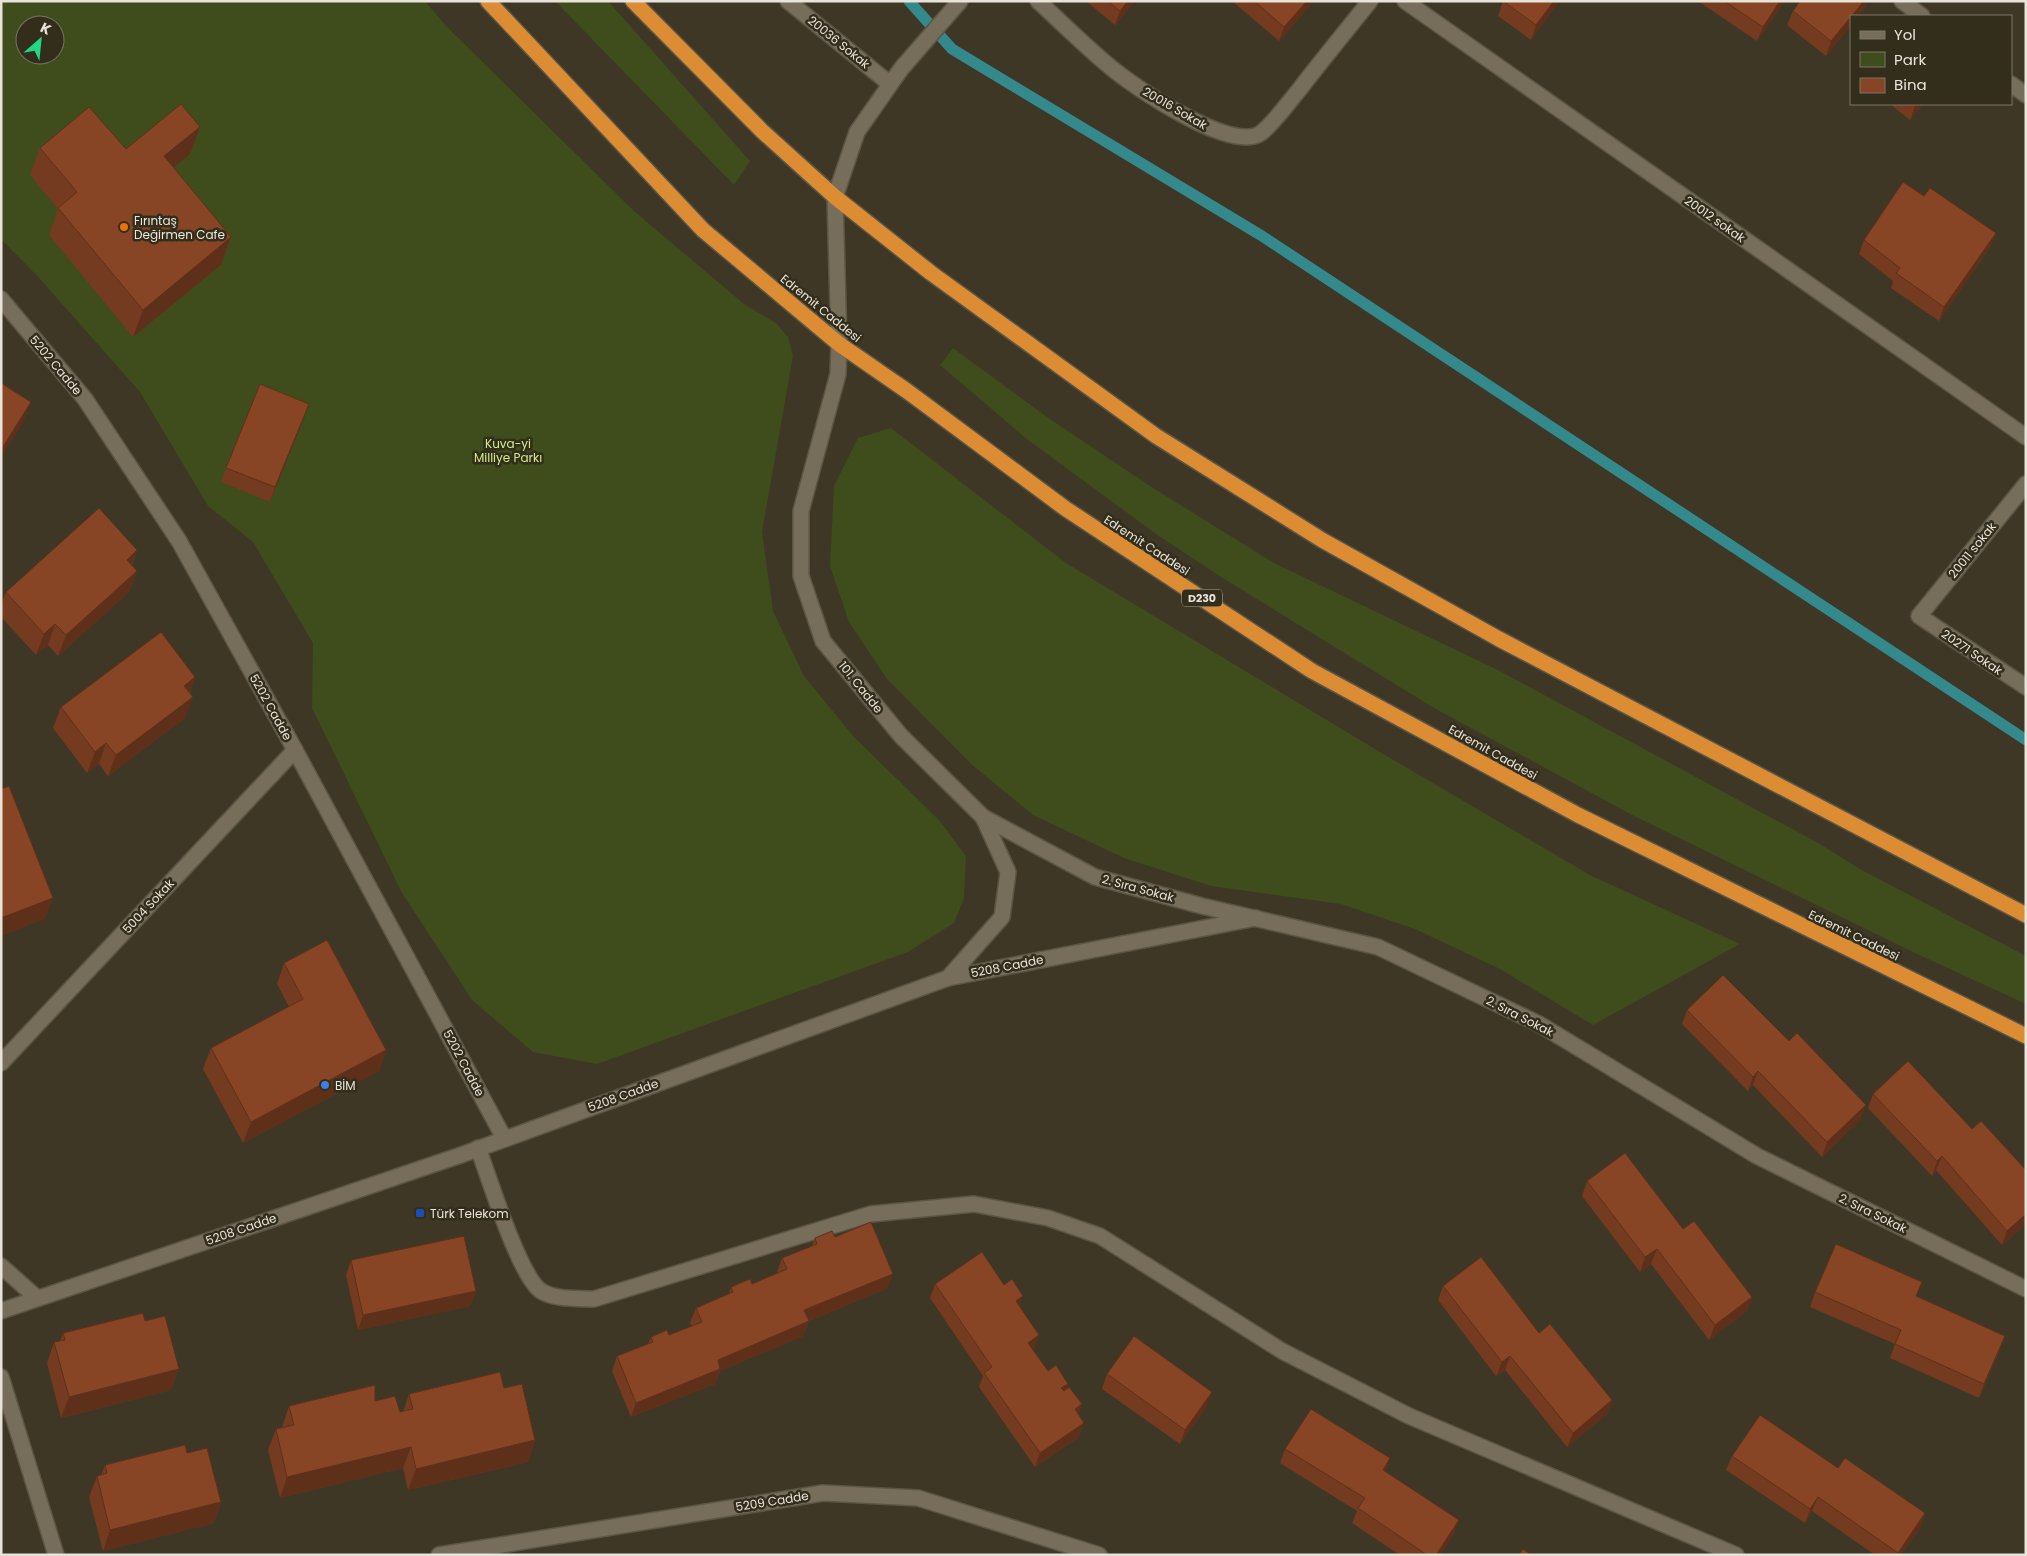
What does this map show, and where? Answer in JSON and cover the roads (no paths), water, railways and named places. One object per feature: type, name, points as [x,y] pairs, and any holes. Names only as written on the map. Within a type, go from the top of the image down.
[{"type":"highway","name":"Edremit Caddesi","points":[[488,1],[703,230],[839,344],[907,391],[1066,509],[1312,671],[1578,816],[2026,1036]]},
{"type":"highway","points":[[634,1],[762,131],[835,197],[931,273],[1156,436],[1322,540],[1499,639],[2026,914]]},
{"type":"street","name":"20036 Sokak","points":[[788,1],[890,84]]},
{"type":"street","points":[[835,197],[857,132],[901,69],[960,1]]},
{"type":"street","name":"20016 Sokak","points":[[1038,1],[1109,66],[1151,95],[1195,122],[1220,133],[1241,138],[1260,134],[1286,105],[1370,1]]},
{"type":"street","name":"20012 sokak","points":[[1405,1],[2026,437]]},
{"type":"street","points":[[1902,1],[1921,15]]},
{"type":"street","points":[[2012,85],[2026,95]]},
{"type":"street","name":"101. Cadde","points":[[835,197],[839,344],[838,374],[801,511],[802,576],[824,641],[901,736],[983,818],[1008,872],[1002,917],[948,978]]},
{"type":"street","name":"5202 Cadde","points":[[1,299],[84,399],[179,541],[295,750],[504,1138]]},
{"type":"street","name":"20011 sokak","points":[[1919,616],[2026,484]]},
{"type":"street","name":"20271 Sokak","points":[[1919,616],[2026,687]]},
{"type":"street","name":"5004 Sokak","points":[[1,1063],[295,750]]},
{"type":"street","name":"2. Sıra Sokak","points":[[983,818],[1095,876],[1256,918],[1378,947],[1539,1024],[1757,1156],[2026,1289]]},
{"type":"street","name":"5208 Cadde","points":[[1,1311],[478,1148],[948,978],[1256,918]]},
{"type":"street","points":[[478,1148],[523,1269],[541,1290],[558,1297],[594,1299],[871,1214],[974,1204],[1048,1218],[1100,1236],[1282,1351],[1410,1416],[1736,1555]]},
{"type":"street","points":[[1,1266],[37,1298]]},
{"type":"street","points":[[1,1378],[56,1555]]},
{"type":"street","name":"5209 Cadde","points":[[439,1555],[823,1493],[918,1498],[1099,1555]]},
{"type":"waterway","points":[[909,1],[952,49],[1262,236],[2026,740]]},
{"type":"place","name":"Fırıntaş Değirmen Cafe","points":[[124,227]]},
{"type":"place","name":"BİM","points":[[325,1085]]},
{"type":"place","name":"Türk Telekom","points":[[420,1213]]},
{"type":"park label","name":"Kuva-yi Milliye Parkı","points":[[508,450]]}]
